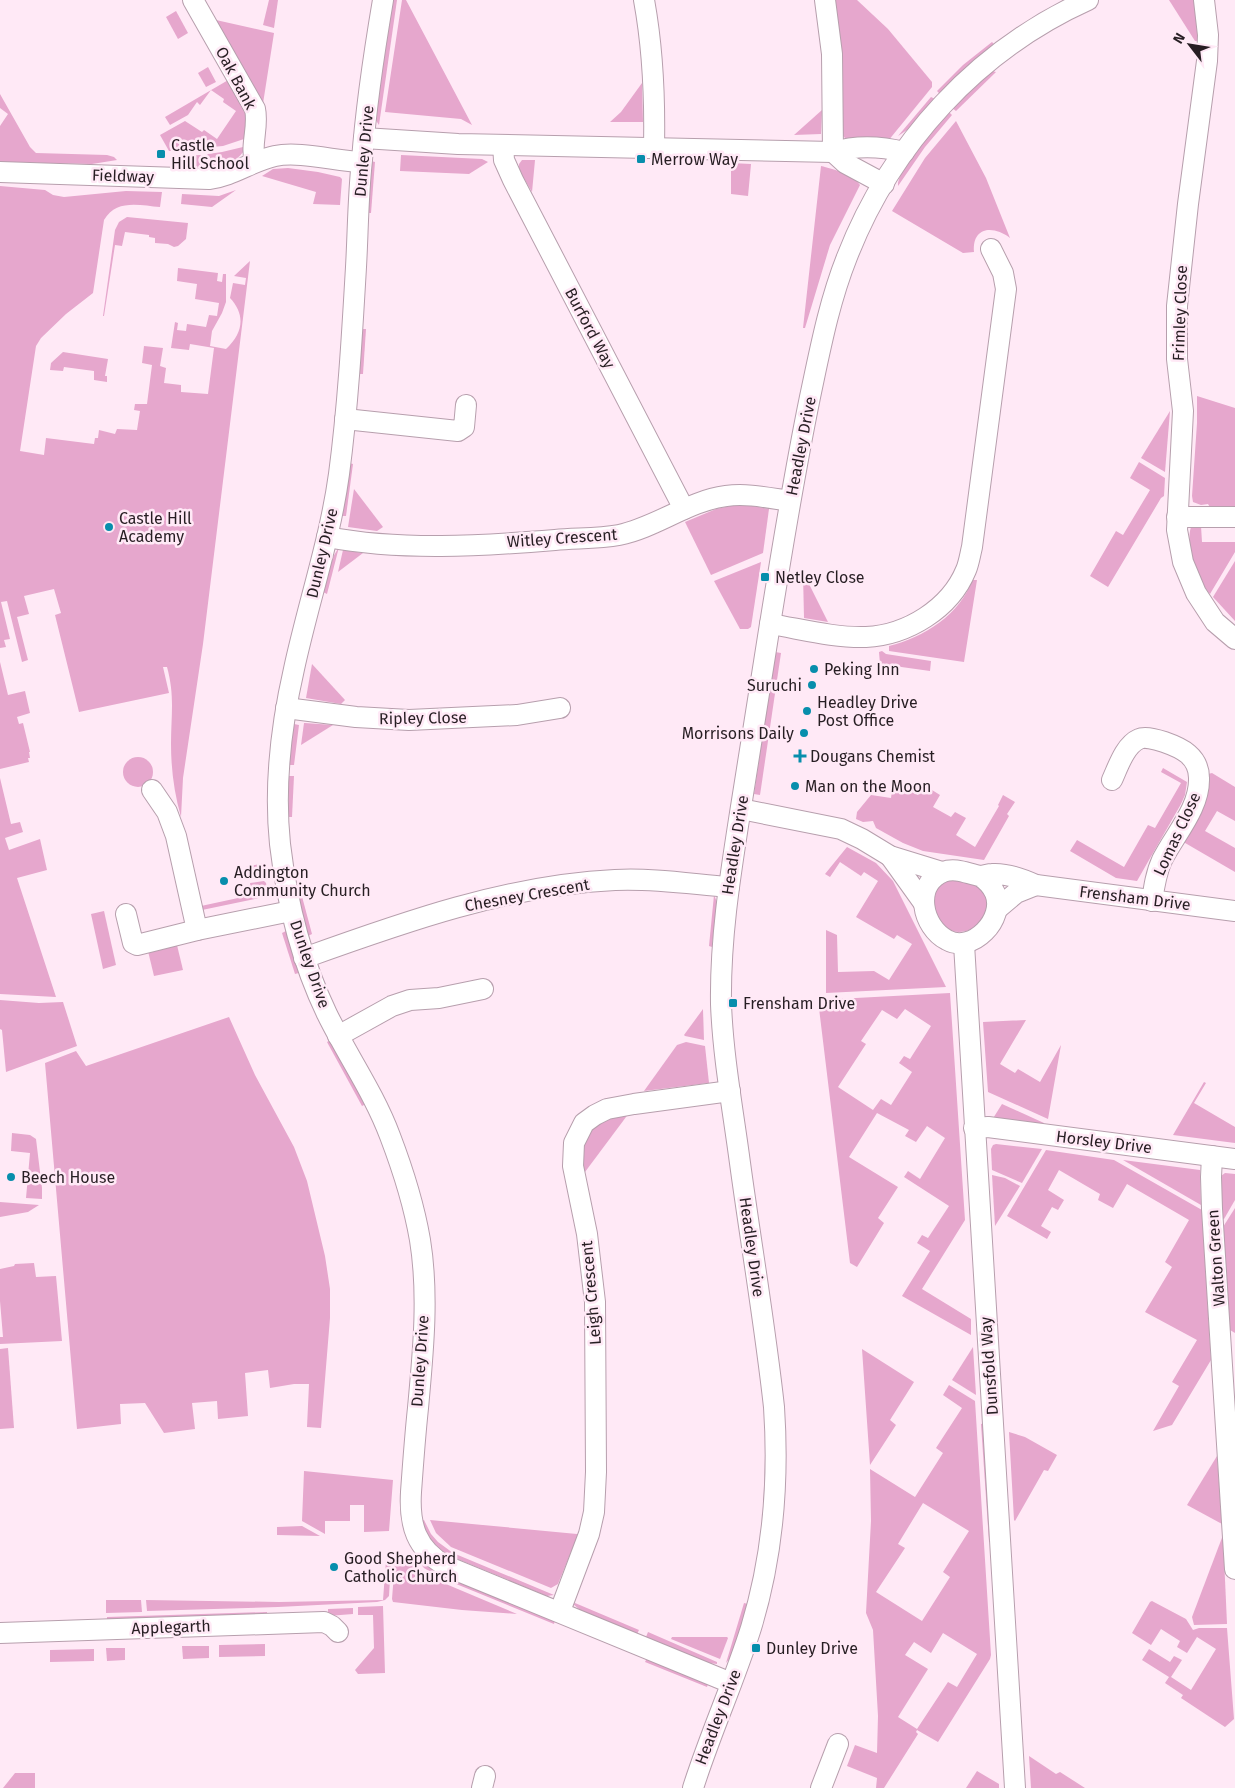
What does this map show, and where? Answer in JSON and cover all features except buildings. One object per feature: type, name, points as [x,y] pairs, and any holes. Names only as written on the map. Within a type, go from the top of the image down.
[{"type":"street","name":"Oak Bank","points":[[193,0],[255,109],[257,119],[253,154],[254,162]]},
{"type":"street","name":"Dunley Drive","points":[[383,0],[361,162],[345,419],[337,485],[327,537],[295,664],[286,708],[281,751],[278,812],[283,866],[291,910],[304,958],[324,1008],[373,1098],[391,1139],[406,1184],[420,1238],[424,1277],[424,1316],[410,1509],[413,1528],[425,1549],[441,1563],[731,1683]]},
{"type":"street","points":[[644,0],[654,74],[654,148]]},
{"type":"street","points":[[825,0],[832,54],[833,152],[845,163],[884,184]]},
{"type":"street","name":"Headley Drive","points":[[693,1788],[708,1740],[751,1626],[766,1572],[772,1520],[776,1454],[774,1414],[724,1043],[721,988],[722,940],[790,501],[818,360],[837,286],[858,232],[904,152],[944,104],[986,62],[1041,24],[1088,0]]},
{"type":"street","name":"Frimley Close","points":[[1204,0],[1208,35],[1207,61],[1177,306],[1177,359],[1183,423],[1177,517],[1180,551],[1191,582],[1210,614],[1221,628],[1235,639]]},
{"type":"street","points":[[364,138],[458,144],[833,152],[850,147],[869,147],[887,148],[904,152]]},
{"type":"street","name":"Burford Way","points":[[502,145],[504,160],[513,180],[684,509]]},
{"type":"street","name":"Fieldway","points":[[0,172],[209,179],[229,174],[254,162],[287,154],[361,162]]},
{"type":"street","points":[[770,624],[855,637],[890,634],[915,624],[936,610],[952,594],[961,580],[970,560],[1006,289],[1003,273],[991,249]]},
{"type":"street","points":[[345,419],[458,431],[464,426],[466,405]]},
{"type":"street","name":"Witley Crescent","points":[[327,537],[374,543],[428,545],[491,544],[604,537],[640,529],[684,509],[727,496],[752,496],[790,501]]},
{"type":"street","points":[[1177,517],[1235,517]]},
{"type":"street","name":"Ripley Close","points":[[286,708],[379,719],[415,720],[517,715],[560,708]]},
{"type":"street","name":"Lomas Close","points":[[1112,780],[1127,750],[1137,739],[1144,737],[1184,751],[1194,761],[1198,769],[1197,795],[1191,810],[1162,861],[1152,901]]},
{"type":"street","points":[[152,790],[167,812],[176,836],[197,930]]},
{"type":"street","name":"Frensham Drive","points":[[741,810],[841,829],[862,838],[890,856],[942,872],[953,870],[980,876],[992,874],[1019,878],[1036,885],[1235,911]]},
{"type":"street","name":"Frensham Drive","points":[[890,856],[923,902],[928,919],[940,936],[951,942],[964,944]]},
{"type":"street","points":[[923,902],[927,887],[942,872]]},
{"type":"street","points":[[980,876],[996,893],[997,909]]},
{"type":"street","name":"Chesney Crescent","points":[[304,958],[439,913],[534,890],[615,880],[729,887]]},
{"type":"street","points":[[964,944],[973,940],[986,929],[997,909],[1016,893],[1036,885]]},
{"type":"street","points":[[126,914],[133,943],[137,945],[291,910]]},
{"type":"street","name":"Dunsfold Way","points":[[964,944],[1015,1788]]},
{"type":"street","points":[[338,1036],[392,1006],[410,1000],[439,998],[483,988]]},
{"type":"street","name":"Leigh Crescent","points":[[560,1612],[589,1534],[594,1512],[596,1472],[595,1302],[588,1242],[573,1166],[574,1143],[580,1130],[589,1119],[608,1109],[730,1091]]},
{"type":"street","name":"Horsley Drive","points":[[974,1128],[997,1128],[1235,1158]]},
{"type":"street","name":"Walton Green","points":[[1212,1156],[1212,1193],[1229,1362],[1235,1569]]},
{"type":"street","name":"Applegarth","points":[[0,1632],[324,1622],[338,1632]]},
{"type":"street","points":[[821,1788],[838,1744]]},
{"type":"shaded area","points":[[269,0],[278,0],[274,28],[263,25]]},
{"type":"shaded area","points":[[393,0],[397,0],[379,125],[375,119]]},
{"type":"shaded area","points":[[402,0],[406,0],[472,125],[461,119],[385,112]]},
{"type":"shaded area","points":[[831,0],[857,0],[888,29],[932,82],[932,87],[888,141],[846,139],[842,135]]},
{"type":"shaded area","points":[[1169,0],[1194,0],[1198,41],[1195,41]]},
{"type":"shaded area","points":[[176,11],[188,33],[178,39],[166,17]]},
{"type":"shaded area","points":[[216,20],[274,33],[262,110]]},
{"type":"shaded area","points":[[992,42],[995,45],[966,68],[940,94],[937,91],[963,65]]},
{"type":"shaded area","points":[[208,67],[216,82],[206,87],[198,73]]},
{"type":"shaded area","points":[[992,71],[996,72],[956,111],[952,108]]},
{"type":"shaded area","points":[[230,79],[246,107],[247,138],[223,146],[169,151],[160,135],[185,121],[217,139],[236,111],[211,90]]},
{"type":"shaded area","points":[[642,83],[643,122],[610,122],[621,112]]},
{"type":"shaded area","points":[[211,90],[200,105],[197,102],[188,115],[170,125],[165,117]]},
{"type":"shaded area","points":[[0,94],[30,147],[36,153],[107,155],[117,160],[92,164],[0,162],[0,126],[8,114],[0,108]]},
{"type":"shaded area","points":[[931,97],[935,99],[907,130],[898,136]]},
{"type":"shaded area","points":[[822,110],[821,134],[794,135]]},
{"type":"shaded area","points":[[949,112],[952,115],[925,147],[898,186],[903,170],[910,159]]},
{"type":"shaded area","points":[[956,121],[986,178],[1010,238],[997,231],[985,231],[976,237],[974,252],[963,253],[892,211],[925,158]]},
{"type":"shaded area","points":[[243,147],[244,151],[232,162],[223,166],[207,168],[206,156],[208,154]]},
{"type":"shaded area","points":[[401,155],[482,159],[488,162],[469,174],[400,171]]},
{"type":"shaded area","points":[[202,156],[202,169],[173,162],[171,157]]},
{"type":"shaded area","points":[[522,160],[535,160],[532,192],[519,170],[519,164]]},
{"type":"shaded area","points":[[371,161],[375,162],[371,213],[368,213]]},
{"type":"shaded area","points":[[731,163],[751,164],[748,196],[731,194]]},
{"type":"shaded area","points":[[821,166],[848,175],[860,185],[830,245],[805,328],[803,328]]},
{"type":"shaded area","points":[[288,168],[340,177],[342,179],[340,205],[313,204],[316,192],[262,176],[273,169]]},
{"type":"shaded area","points":[[0,186],[45,190],[53,195],[64,197],[126,191],[162,192],[160,207],[121,206],[109,213],[104,220],[93,293],[66,314],[41,338],[36,346],[20,451],[44,455],[46,438],[94,444],[95,438],[98,438],[99,430],[115,434],[117,429],[137,430],[140,411],[134,410],[135,404],[147,404],[152,365],[142,363],[144,346],[163,348],[160,366],[166,368],[164,383],[181,385],[181,392],[208,394],[214,348],[190,344],[189,350],[171,348],[175,322],[178,323],[177,330],[186,331],[187,324],[206,327],[209,315],[217,316],[219,303],[195,299],[197,284],[177,281],[178,268],[218,273],[217,281],[222,282],[223,274],[226,274],[226,302],[212,331],[210,346],[226,349],[236,337],[240,324],[239,311],[230,298],[233,283],[245,285],[246,278],[234,276],[250,261],[203,644],[183,778],[181,817],[172,771],[172,696],[167,667],[163,667],[169,693],[79,712],[55,615],[61,613],[54,589],[24,596],[29,614],[17,617],[28,660],[22,662],[7,601],[1,602],[10,639],[4,640],[6,647],[0,648]]},
{"type":"shaded area","points":[[236,190],[212,207],[181,204],[182,194],[219,196]]},
{"type":"shaded area","points":[[127,217],[188,223],[186,239],[174,247],[168,244],[155,243],[155,238],[149,237],[149,235],[125,232],[122,246],[115,245],[103,316],[115,230],[119,222]]},
{"type":"shaded area","points":[[362,329],[366,329],[363,374],[359,374]]},
{"type":"shaded area","points":[[63,352],[108,359],[105,376],[107,376],[107,382],[94,380],[94,371],[64,367],[63,371],[50,370],[51,363]]},
{"type":"shaded area","points":[[1197,396],[1235,408],[1235,510],[1211,509],[1208,504],[1201,505],[1193,502]]},
{"type":"shaded area","points":[[1170,411],[1165,472],[1141,458]]},
{"type":"shaded area","points":[[1139,462],[1165,478],[1164,496],[1161,498],[1108,587],[1090,576],[1116,531],[1123,535],[1150,490],[1130,478]]},
{"type":"shaded area","points":[[349,463],[353,464],[346,516],[341,516]]},
{"type":"shaded area","points":[[354,489],[383,527],[377,531],[348,527]]},
{"type":"shaded area","points":[[735,505],[748,505],[769,509],[763,553],[711,575],[685,522],[716,509]]},
{"type":"shaded area","points":[[1201,526],[1202,542],[1235,542],[1235,552],[1210,594],[1197,572],[1191,552],[1191,527]]},
{"type":"shaded area","points":[[339,547],[327,594],[323,592],[333,557]]},
{"type":"shaded area","points":[[343,550],[363,553],[338,572]]},
{"type":"shaded area","points":[[1235,561],[1235,621],[1213,597]]},
{"type":"shaded area","points":[[761,562],[751,627],[740,629],[714,581]]},
{"type":"shaded area","points":[[803,574],[805,576],[828,622],[804,618]]},
{"type":"shaded area","points":[[972,580],[977,580],[964,662],[889,651],[889,646],[927,631],[950,614],[967,592]]},
{"type":"shaded area","points":[[882,651],[886,654],[931,661],[930,671],[880,664],[879,652]]},
{"type":"shaded area","points":[[775,652],[781,653],[760,795],[754,794]]},
{"type":"shaded area","points":[[0,662],[8,695],[25,691],[30,713],[17,717],[19,724],[23,723],[30,758],[28,758],[29,762],[0,769]]},
{"type":"shaded area","points":[[312,664],[345,700],[341,704],[306,698]]},
{"type":"shaded area","points":[[305,723],[333,725],[301,745]]},
{"type":"shaded area","points":[[294,724],[299,725],[294,765],[289,765]]},
{"type":"shaded area","points":[[138,757],[144,758],[152,766],[152,778],[144,786],[138,787],[132,786],[124,778],[123,772],[124,766],[132,758]]},
{"type":"shaded area","points":[[1163,768],[1187,782],[1185,795],[1137,881],[1116,878],[1070,851],[1077,840],[1124,867],[1148,825],[1155,828],[1181,783],[1161,772]]},
{"type":"shaded area","points":[[1212,773],[1235,787],[1235,821],[1217,811],[1205,831],[1235,848],[1235,872],[1180,840],[1204,775]]},
{"type":"shaded area","points":[[289,776],[294,776],[292,817],[288,817]]},
{"type":"shaded area","points":[[0,778],[11,824],[20,822],[23,832],[5,838],[9,850],[40,839],[47,870],[17,878],[56,997],[0,994]]},
{"type":"shaded area","points":[[924,785],[940,795],[933,807],[951,817],[955,812],[966,818],[956,835],[975,847],[999,806],[1003,795],[1015,802],[984,860],[923,851],[903,843],[876,828],[873,821],[863,822],[856,819],[857,812],[871,795],[891,798],[892,790],[904,792],[907,788],[918,795]]},
{"type":"shaded area","points":[[847,847],[876,863],[893,881],[946,987],[826,993],[826,930],[837,935],[838,972],[874,971],[889,980],[912,944],[897,935],[894,939],[856,917],[878,881],[864,872],[861,876],[840,862],[830,877],[825,874]]},
{"type":"shaded area","points":[[264,863],[265,872],[263,875],[249,878],[246,867]]},
{"type":"shaded area","points":[[950,877],[979,882],[990,901],[975,927],[963,932],[946,930],[933,911],[934,889]]},
{"type":"shaded area","points":[[264,881],[268,892],[263,892],[264,897],[202,910],[201,906],[252,895],[250,883]]},
{"type":"shaded area","points":[[300,889],[312,934],[308,936],[296,890]]},
{"type":"shaded area","points":[[714,895],[717,902],[712,947],[709,946]]},
{"type":"shaded area","points":[[104,911],[116,965],[103,969],[91,914]]},
{"type":"shaded area","points":[[286,931],[299,973],[295,974],[282,933]]},
{"type":"shaded area","points":[[176,941],[183,970],[154,976],[147,947]]},
{"type":"shaded area","points":[[950,993],[965,1220],[922,1289],[971,1319],[971,1335],[902,1296],[930,1251],[917,1243],[922,1235],[928,1238],[949,1206],[904,1177],[908,1171],[920,1179],[945,1138],[927,1126],[916,1142],[905,1136],[909,1130],[877,1113],[849,1157],[898,1187],[878,1218],[884,1223],[857,1267],[850,1263],[818,1000]],"holes":[[[905,1009],[931,1026],[910,1059],[904,1056],[899,1063],[912,1072],[891,1105],[881,1099],[873,1110],[838,1087],[866,1044],[861,1041],[882,1010],[897,1019]]]},
{"type":"shaded area","points":[[0,1000],[39,1003],[63,1002],[77,1046],[6,1072],[2,1030],[0,1029]]},
{"type":"shaded area","points":[[703,1009],[704,1040],[685,1036],[684,1035]]},
{"type":"shaded area","points":[[229,1017],[255,1075],[294,1147],[307,1181],[325,1256],[330,1289],[330,1318],[321,1428],[307,1427],[309,1384],[294,1384],[270,1388],[268,1370],[245,1373],[248,1416],[218,1419],[217,1401],[192,1403],[195,1429],[164,1433],[145,1403],[120,1404],[121,1424],[77,1429],[45,1063],[76,1051],[86,1066]]},
{"type":"shaded area","points":[[1026,1020],[1000,1064],[1015,1073],[1018,1069],[1040,1082],[1061,1045],[1048,1119],[988,1092],[983,1022]]},
{"type":"shaded area","points":[[331,1040],[366,1104],[362,1106],[327,1042]]},
{"type":"shaded area","points":[[686,1042],[705,1046],[709,1083],[644,1091],[677,1045]]},
{"type":"shaded area","points":[[1204,1082],[1206,1083],[1194,1103],[1235,1127],[1235,1143],[1173,1135]]},
{"type":"shaded area","points":[[1002,1104],[1044,1123],[1043,1126],[992,1120]]},
{"type":"shaded area","points":[[629,1113],[582,1176],[579,1162],[585,1136],[602,1120]]},
{"type":"shaded area","points":[[12,1133],[30,1135],[36,1139],[42,1199],[26,1198],[30,1153],[11,1151]]},
{"type":"shaded area","points":[[996,1144],[1042,1149],[1022,1183],[992,1170],[991,1149]]},
{"type":"shaded area","points":[[1046,1150],[1114,1160],[1202,1210],[1211,1360],[1172,1425],[1153,1431],[1179,1386],[1172,1382],[1197,1340],[1145,1312],[1172,1267],[1165,1262],[1189,1220],[1127,1184],[1113,1208],[1098,1200],[1100,1194],[1059,1170],[1048,1190],[1064,1200],[1058,1210],[1052,1207],[1041,1226],[1051,1232],[1047,1239],[1007,1216]]},
{"type":"shaded area","points":[[1123,1160],[1200,1170],[1201,1205]]},
{"type":"shaded area","points":[[1225,1173],[1235,1174],[1235,1200],[1224,1219],[1222,1218],[1221,1176]]},
{"type":"shaded area","points":[[992,1175],[1005,1178],[1020,1186],[995,1226]]},
{"type":"shaded area","points":[[0,1202],[39,1205],[28,1212],[0,1217]]},
{"type":"shaded area","points":[[1235,1208],[1235,1333],[1230,1330],[1223,1227]]},
{"type":"shaded area","points":[[34,1263],[36,1277],[56,1276],[62,1341],[0,1344],[0,1337],[3,1337],[0,1269],[14,1266],[15,1264]]},
{"type":"shaded area","points":[[973,1347],[976,1395],[952,1380]]},
{"type":"shaded area","points":[[8,1348],[14,1428],[0,1429],[0,1349]]},
{"type":"shaded area","points":[[862,1349],[914,1382],[890,1420],[896,1425],[870,1465]]},
{"type":"shaded area","points":[[949,1385],[975,1401],[991,1655],[938,1742],[917,1730],[918,1734],[884,1788],[876,1788],[877,1778],[847,1766],[855,1745],[877,1753],[878,1716],[873,1630],[866,1613],[871,1521],[870,1469],[915,1497],[943,1453],[936,1448],[962,1408],[943,1395]],"holes":[[[923,1503],[969,1531],[943,1572],[950,1577],[922,1621],[876,1592],[905,1548],[898,1544]],[[943,1633],[977,1654],[957,1687],[948,1682],[917,1729],[898,1717],[928,1669],[905,1655],[914,1642],[931,1653]]]},
{"type":"shaded area","points":[[985,1423],[992,1542],[989,1542],[981,1424]]},
{"type":"shaded area","points":[[1009,1432],[1025,1437],[1057,1455],[1048,1471],[1044,1470],[1015,1521],[1014,1520]]},
{"type":"shaded area","points":[[1217,1456],[1222,1524],[1187,1505]]},
{"type":"shaded area","points":[[304,1471],[393,1480],[389,1531],[364,1532],[364,1505],[350,1505],[350,1521],[325,1521],[325,1534],[302,1521]]},
{"type":"shaded area","points":[[424,1520],[431,1534],[438,1542],[453,1553],[554,1595],[547,1596],[443,1553],[428,1537],[420,1521]]},
{"type":"shaded area","points":[[430,1520],[578,1535],[558,1584],[551,1588],[451,1547],[436,1533]]},
{"type":"shaded area","points":[[302,1526],[320,1536],[277,1535],[277,1527]]},
{"type":"shaded area","points":[[1223,1535],[1227,1624],[1194,1625],[1192,1617]]},
{"type":"shaded area","points":[[414,1556],[555,1620],[554,1624],[439,1577],[424,1568]]},
{"type":"shaded area","points":[[410,1557],[422,1571],[434,1579],[517,1614],[393,1602],[395,1560]]},
{"type":"shaded area","points":[[386,1560],[391,1561],[389,1596],[385,1600],[377,1602],[147,1611],[146,1600],[279,1602],[383,1600]]},
{"type":"shaded area","points":[[106,1600],[141,1600],[142,1612],[106,1613]]},
{"type":"shaded area","points":[[1152,1601],[1186,1619],[1193,1630],[1199,1628],[1227,1628],[1234,1719],[1225,1727],[1181,1698],[1183,1695],[1165,1683],[1169,1677],[1142,1660],[1149,1649],[1170,1662],[1174,1656],[1182,1660],[1171,1677],[1191,1690],[1216,1649],[1197,1637],[1187,1653],[1177,1647],[1180,1641],[1161,1629],[1151,1645],[1132,1633]]},
{"type":"shaded area","points":[[575,1603],[639,1630],[637,1634],[580,1610],[573,1604]]},
{"type":"shaded area","points":[[744,1603],[748,1604],[739,1636],[733,1652],[726,1663]]},
{"type":"shaded area","points":[[383,1606],[385,1673],[358,1674],[355,1670],[374,1648],[373,1615],[358,1615],[358,1607]]},
{"type":"shaded area","points":[[353,1608],[353,1614],[328,1616],[328,1609]]},
{"type":"shaded area","points":[[267,1612],[267,1617],[107,1622],[107,1617]]},
{"type":"shaded area","points":[[648,1632],[717,1662],[717,1664],[708,1663],[646,1637]]},
{"type":"shaded area","points":[[672,1637],[728,1638],[720,1659],[671,1639]]},
{"type":"shaded area","points":[[265,1644],[265,1656],[219,1657],[219,1645]]},
{"type":"shaded area","points":[[182,1646],[209,1646],[209,1658],[183,1659]]},
{"type":"shaded area","points":[[106,1648],[125,1648],[125,1660],[107,1661]]},
{"type":"shaded area","points":[[94,1649],[94,1661],[50,1662],[50,1650]]},
{"type":"shaded area","points":[[647,1658],[702,1681],[708,1684],[707,1687],[645,1662]]},
{"type":"shaded area","points":[[1029,1756],[1056,1774],[1060,1772],[1085,1788],[1031,1788]]},
{"type":"shaded area","points":[[977,1771],[999,1784],[999,1788],[966,1788]]},
{"type":"shaded area","points":[[15,1773],[35,1773],[35,1788],[3,1788]]},
{"type":"place","name":"Castle Hill School","points":[[161,154]]},
{"type":"place","name":"Merrow Way","points":[[641,159]]},
{"type":"place","name":"Castle Hill Academy","points":[[109,527]]},
{"type":"place","name":"Netley Close","points":[[765,577]]},
{"type":"place","name":"Peking Inn","points":[[814,669]]},
{"type":"place","name":"Suruchi","points":[[812,685]]},
{"type":"place","name":"Headley Drive Post Office","points":[[807,711]]},
{"type":"place","name":"Morrisons Daily","points":[[804,733]]},
{"type":"place","name":"Dougans Chemist","points":[[800,756]]},
{"type":"place","name":"Man on the Moon","points":[[795,786]]},
{"type":"place","name":"Addington Community Church","points":[[224,881]]},
{"type":"place","name":"Frensham Drive","points":[[733,1003]]},
{"type":"place","name":"Beech House","points":[[11,1177]]},
{"type":"place","name":"Good Shepherd Catholic Church","points":[[334,1567]]},
{"type":"place","name":"Dunley Drive","points":[[756,1648]]}]
